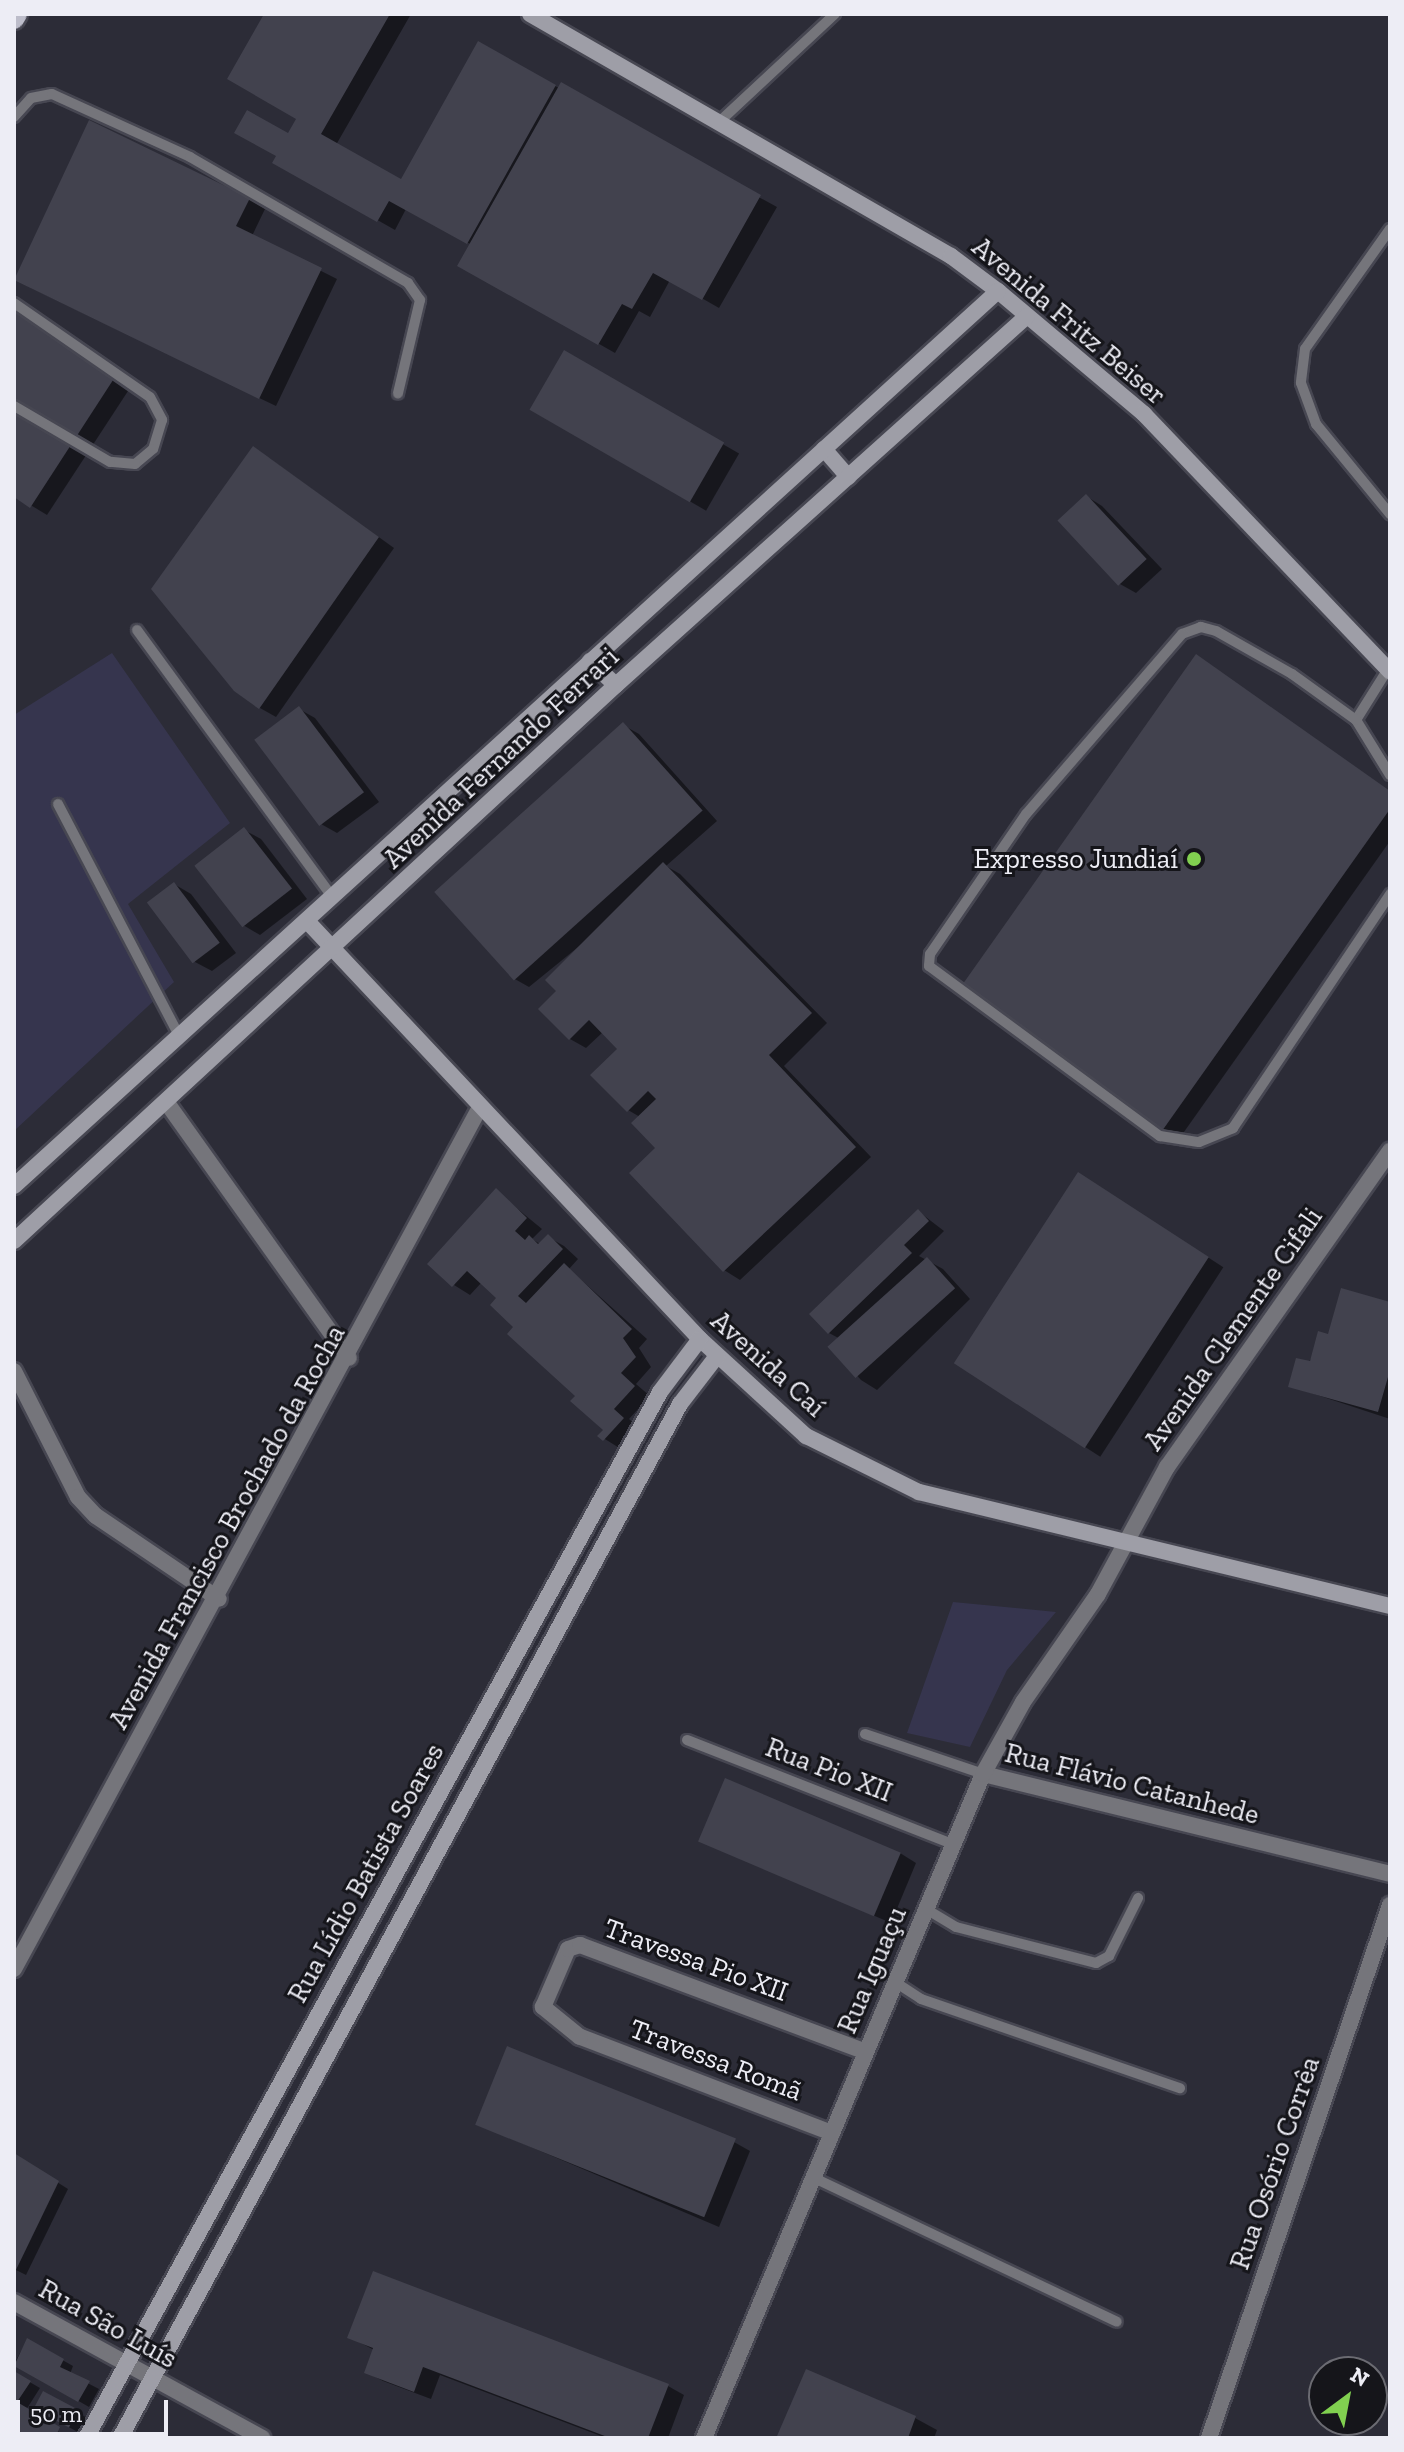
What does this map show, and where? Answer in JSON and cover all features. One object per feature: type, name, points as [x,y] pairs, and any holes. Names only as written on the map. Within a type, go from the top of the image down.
[{"type":"main road","name":"Avenida Fritz Beiser","points":[[530,14],[951,256],[998,291],[1144,414],[1389,670]]},
{"type":"main road","name":"Avenida Fernando Ferrari","points":[[14,1186],[998,291]]},
{"type":"main road","name":"Avenida Fernando Ferrari","points":[[14,1241],[332,951],[616,685],[1027,316]]},
{"type":"main road","points":[[824,449],[848,477]]},
{"type":"main road","points":[[590,661],[616,685]]},
{"type":"main road","name":"Avenida Caí","points":[[307,921],[700,1339],[806,1436],[884,1479],[1124,1542],[1390,1606]]},
{"type":"main road","name":"Rua Lídio Batista Soares","points":[[86,2438],[660,1392],[700,1339]]},
{"type":"main road","name":"Rua Lídio Batista Soares","points":[[120,2438],[680,1404],[717,1356]]},
{"type":"main road","points":[[612,1478],[634,1490]]},
{"type":"main road","points":[[447,1777],[471,1789]]},
{"type":"main road","points":[[313,2024],[338,2037]]},
{"type":"main road","points":[[245,2149],[269,2164]]},
{"type":"main road","points":[[205,2219],[231,2233]]},
{"type":"street","points":[[167,1103],[349,1358]]},
{"type":"street","name":"Avenida Francisco Brochado da Rocha","points":[[14,1969],[219,1599],[480,1107]]},
{"type":"street","name":"Avenida Clemente Cifali","points":[[1124,1542],[1167,1467],[1390,1151]]},
{"type":"street","points":[[14,1371],[78,1497],[96,1516],[219,1599]]},
{"type":"street","name":"Rua Iguaçu","points":[[704,2438],[983,1774],[1023,1702],[1098,1594],[1124,1542]]},
{"type":"street","name":"Rua Flávio Catanhede","points":[[983,1774],[1390,1874]]},
{"type":"street","name":"Rua Osório Corrêa","points":[[1209,2438],[1390,1905]]},
{"type":"street","name":"Travessa Pio XII","points":[[580,2037],[543,2007],[573,1945],[866,2052]]},
{"type":"street","name":"Travessa Romã","points":[[580,2037],[832,2133]]},
{"type":"street","name":"Rua São Luís","points":[[14,2302],[262,2438]]},
{"type":"lane","points":[[718,123],[835,14]]},
{"type":"lane","points":[[14,117],[31,98],[52,94],[190,157],[408,283],[420,300],[398,393]]},
{"type":"lane","points":[[1390,229],[1305,349],[1301,383],[1316,424],[1390,514]]},
{"type":"lane","points":[[14,303],[150,397],[162,420],[153,449],[135,464],[110,462],[14,406]]},
{"type":"lane","points":[[1390,775],[1356,720],[1292,674],[1216,631],[1201,627],[1182,634],[1026,814],[930,954],[929,966],[1160,1136],[1199,1142],[1233,1128],[1390,894]]},
{"type":"lane","points":[[137,630],[333,898]]},
{"type":"lane","points":[[1356,720],[1389,670]]},
{"type":"lane","points":[[58,804],[178,1034]]},
{"type":"lane","name":"Rua Flávio Catanhede","points":[[865,1734],[983,1774]]},
{"type":"lane","name":"Rua Pio XII","points":[[687,1740],[953,1844]]},
{"type":"lane","points":[[926,1909],[956,1927],[1096,1963],[1109,1956],[1138,1898]]},
{"type":"lane","points":[[895,1982],[921,1999],[1180,2088]]},
{"type":"lane","points":[[814,2178],[1117,2322]]},
{"type":"shaded area","points":[[112,653],[230,823],[128,904],[174,982],[14,1131],[14,715]]},
{"type":"shaded area","points":[[953,1602],[1056,1612],[1007,1670],[970,1747],[907,1733]]},
{"type":"building","points":[[264,14],[390,14],[321,134],[401,179],[478,41],[556,85],[467,244],[389,201],[377,222],[272,163],[276,156],[234,133],[247,110],[288,133],[296,119],[227,79]]},
{"type":"building","points":[[561,82],[761,195],[702,300],[653,273],[632,309],[622,304],[598,345],[457,266]]},
{"type":"building","points":[[89,120],[250,198],[236,226],[322,268],[259,399],[14,280]]},
{"type":"building","points":[[14,309],[115,377],[30,508],[14,497]]},
{"type":"building","points":[[564,350],[724,442],[690,502],[530,410]]},
{"type":"building","points":[[253,446],[379,537],[259,709],[234,691],[151,589]]},
{"type":"building","points":[[1086,494],[1147,559],[1118,586],[1057,521]]},
{"type":"building","points":[[1196,654],[1390,791],[1390,809],[1162,1131],[960,988]]},
{"type":"building","points":[[299,706],[364,792],[319,826],[254,740]]},
{"type":"building","points":[[623,722],[703,810],[514,980],[434,892]]},
{"type":"building","points":[[244,827],[292,888],[242,927],[194,866]]},
{"type":"building","points":[[663,862],[812,1013],[769,1055],[856,1147],[723,1272],[629,1173],[655,1148],[631,1123],[656,1099],[648,1091],[627,1112],[590,1075],[617,1049],[589,1020],[569,1040],[538,1009],[556,991],[545,980]]},
{"type":"building","points":[[174,882],[220,943],[193,963],[147,902]]},
{"type":"building","points":[[1078,1172],[1209,1257],[1085,1448],[954,1363]]},
{"type":"building","points":[[496,1188],[527,1218],[515,1231],[525,1240],[529,1235],[538,1244],[548,1234],[563,1249],[518,1296],[526,1303],[564,1263],[632,1329],[623,1338],[636,1357],[621,1373],[635,1386],[614,1409],[624,1418],[603,1441],[597,1436],[603,1430],[570,1401],[575,1396],[507,1334],[513,1327],[490,1305],[496,1298],[467,1271],[452,1287],[427,1264]]},
{"type":"building","points":[[918,1209],[929,1221],[904,1245],[912,1253],[828,1334],[809,1314]]},
{"type":"building","points":[[927,1257],[955,1288],[856,1378],[827,1347]]},
{"type":"building","points":[[1341,1288],[1390,1302],[1390,1370],[1378,1412],[1288,1387],[1296,1358],[1310,1361],[1318,1331],[1328,1334]]},
{"type":"building","points":[[725,1778],[901,1853],[874,1916],[698,1842]]},
{"type":"building","points":[[507,2046],[736,2139],[704,2217],[475,2125]]},
{"type":"building","points":[[14,2153],[59,2181],[14,2274]]},
{"type":"building","points":[[373,2271],[669,2384],[648,2438],[610,2438],[423,2367],[414,2392],[364,2373],[373,2348],[347,2338]]},
{"type":"building","points":[[27,2338],[64,2359],[60,2367],[90,2381],[78,2402],[14,2366]]},
{"type":"building","points":[[806,2369],[916,2416],[908,2438],[777,2436]]},
{"type":"building","points":[[14,2371],[31,2381],[17,2402],[60,2427],[55,2438],[31,2438],[14,2428]]},
{"type":"building","points":[[43,2391],[78,2410],[69,2427],[34,2409]]},
{"type":"place","name":"Expresso Jundiaí","points":[[1194,859]]}]
